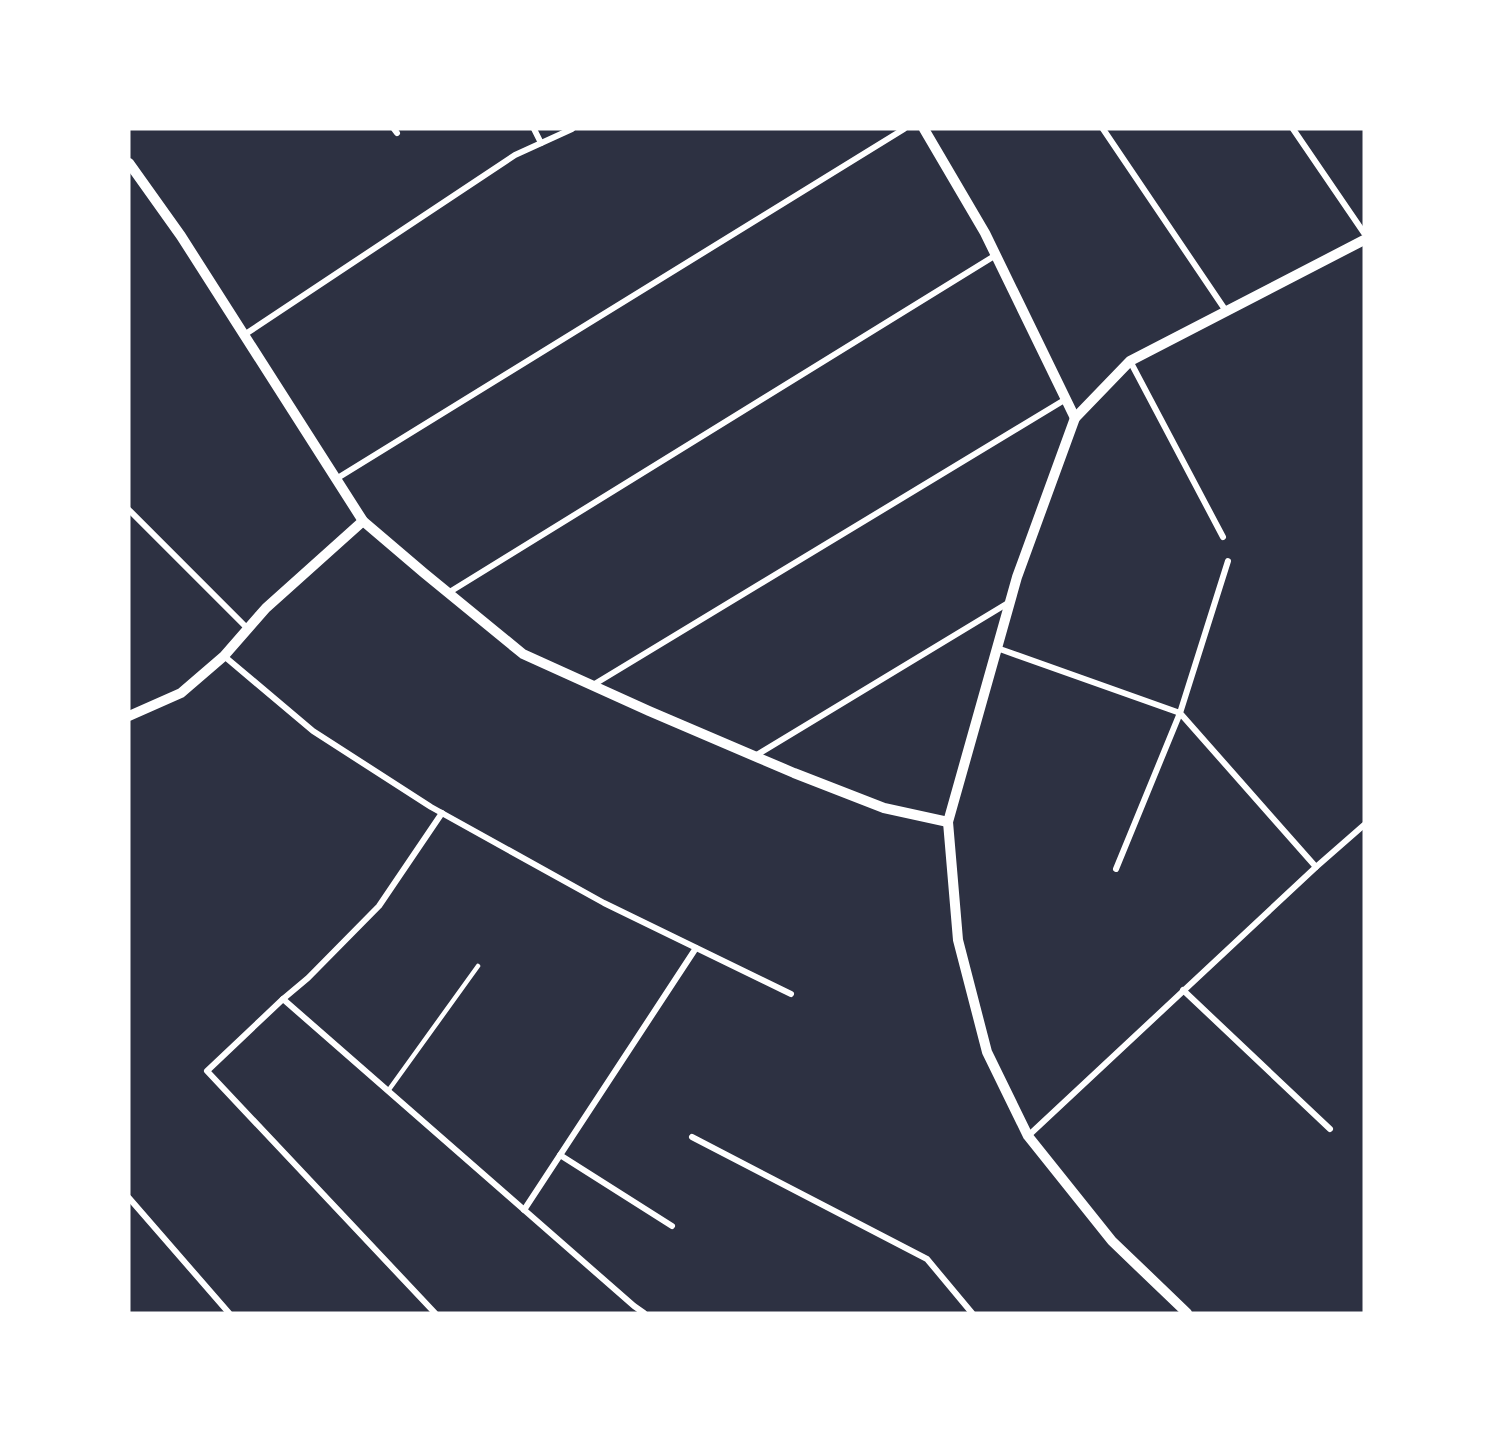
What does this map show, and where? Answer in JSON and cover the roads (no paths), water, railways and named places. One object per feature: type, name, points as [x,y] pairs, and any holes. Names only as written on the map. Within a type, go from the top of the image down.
[{"type":"street","points":[[534,129],[541,143]]},
{"type":"street","points":[[244,335],[515,155],[572,129]]},
{"type":"street","points":[[336,479],[904,129]]},
{"type":"street","points":[[924,129],[985,233],[1075,418]]},
{"type":"street","points":[[1103,129],[1226,311]]},
{"type":"street","points":[[1293,129],[1364,233]]},
{"type":"street","points":[[129,163],[181,236],[363,521],[523,654],[754,756],[884,808],[948,822]]},
{"type":"street","points":[[1187,1313],[1112,1241],[1028,1136],[987,1052],[958,940],[948,822],[1017,577],[1075,418],[1130,361],[1364,240]]},
{"type":"street","points":[[448,593],[996,255]]},
{"type":"street","points":[[1130,361],[1223,537]]},
{"type":"street","points":[[593,685],[1066,399]]},
{"type":"street","points":[[129,510],[248,630]]},
{"type":"street","points":[[129,716],[182,693],[224,656],[266,608],[363,521]]},
{"type":"street","points":[[1116,869],[1180,713],[1228,561]]},
{"type":"street","points":[[754,756],[1010,603]]},
{"type":"street","points":[[997,648],[1180,713],[1316,867]]},
{"type":"street","points":[[224,656],[313,731],[442,813],[604,903],[790,994]]},
{"type":"street","points":[[435,1313],[207,1071],[308,978],[379,906],[442,813]]},
{"type":"street","points":[[1028,1136],[1183,990],[1364,825]]},
{"type":"street","points":[[524,1210],[696,948]]},
{"type":"street","points":[[1183,990],[1330,1129]]},
{"type":"street","points":[[283,999],[644,1313]]},
{"type":"street","points":[[692,1137],[927,1259],[972,1313]]},
{"type":"street","points":[[560,1155],[672,1226]]},
{"type":"street","points":[[129,1198],[230,1313]]},
{"type":"lane","points":[[387,1091],[478,966]]}]
